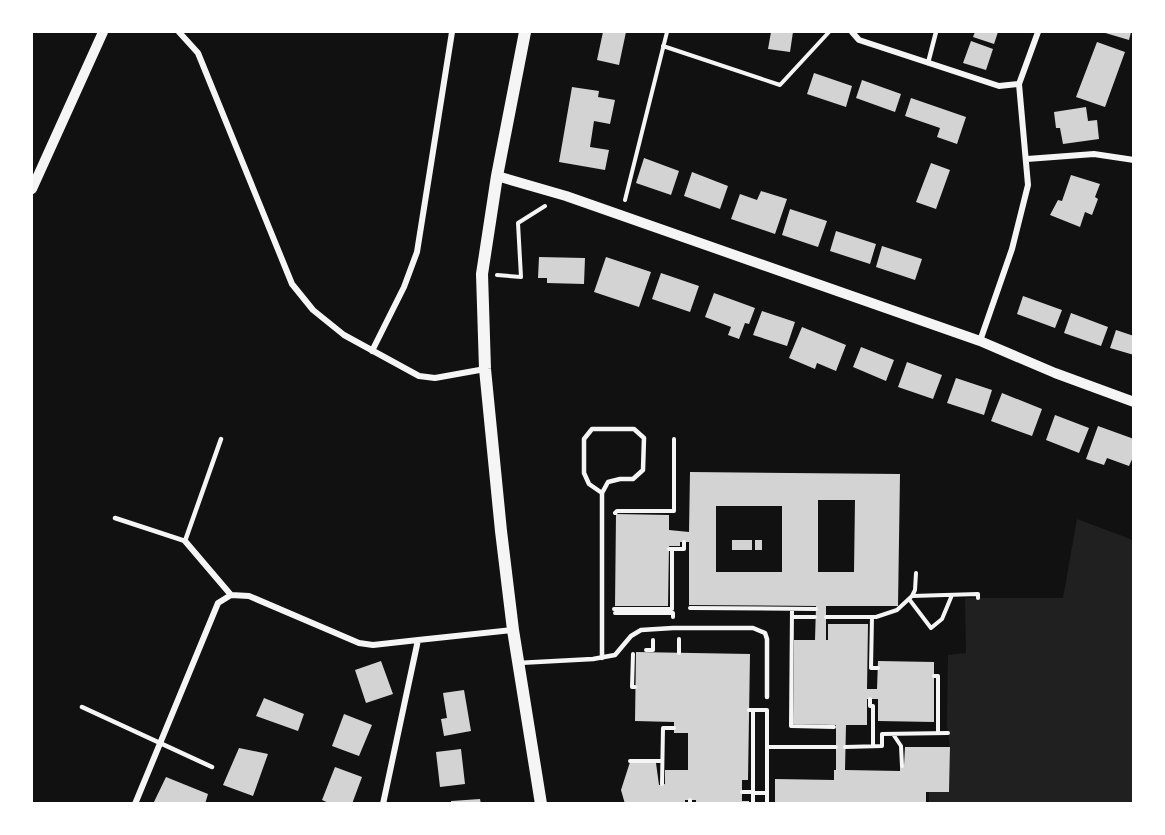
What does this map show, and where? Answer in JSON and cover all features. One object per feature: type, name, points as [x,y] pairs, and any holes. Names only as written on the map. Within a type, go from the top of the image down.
[{"type":"main road","points":[[525,32],[497,176],[482,274],[485,369],[501,531],[513,630],[541,804]]},
{"type":"street","points":[[32,189],[103,32]]},
{"type":"street","points":[[178,32],[198,53],[292,284],[313,310],[344,335],[419,376],[435,378],[485,369]]},
{"type":"street","points":[[372,351],[404,287],[417,252],[452,32]]},
{"type":"street","points":[[852,32],[859,40],[999,86],[1019,84]]},
{"type":"street","points":[[980,341],[1012,249],[1028,185],[1019,84],[1038,32]]},
{"type":"street","points":[[1027,159],[1094,154],[1134,160]]},
{"type":"street","points":[[497,176],[566,196],[980,341],[1055,373],[1134,402]]},
{"type":"street","points":[[185,541],[231,595]]},
{"type":"street","points":[[135,804],[218,603],[231,595],[249,596],[359,644],[373,645],[513,630]]},
{"type":"street","points":[[383,804],[418,640]]},
{"type":"lane","points":[[928,63],[936,32]]},
{"type":"lane","points":[[602,493],[589,484],[584,474],[584,439],[592,429],[634,429],[644,438],[643,470],[633,479],[608,482],[602,493],[602,658]]},
{"type":"lane","points":[[115,518],[185,541],[221,439]]},
{"type":"lane","points":[[518,663],[602,658],[615,655],[631,636],[640,630],[672,628],[761,630],[767,639],[767,697]]},
{"type":"lane","points":[[82,707],[212,767]]},
{"type":"path","points":[[621,216],[667,32]]},
{"type":"path","points":[[663,46],[780,85],[829,32]]},
{"type":"path","points":[[482,274],[521,277],[518,223],[542,207],[562,203],[566,196]]},
{"type":"path","points":[[614,517],[617,512],[674,512],[674,439]]},
{"type":"path","points":[[674,610],[670,549],[684,549],[684,542]]},
{"type":"path","points":[[826,617],[872,617],[897,610],[911,598],[915,590],[916,573]]},
{"type":"path","points":[[911,598],[978,594],[978,598]]},
{"type":"path","points":[[911,598],[931,628],[942,619],[952,595]]},
{"type":"path","points":[[639,607],[674,610],[614,611],[639,607]]},
{"type":"path","points":[[690,608],[816,609]]},
{"type":"path","points":[[792,609],[791,726],[834,727]]},
{"type":"path","points":[[792,617],[815,617]]},
{"type":"path","points":[[872,617],[871,668],[878,668]]},
{"type":"path","points":[[646,650],[653,650],[653,640]]},
{"type":"path","points":[[679,640],[679,653]]},
{"type":"path","points":[[633,659],[632,687],[635,687]]},
{"type":"path","points":[[934,676],[938,676],[936,700],[938,733]]},
{"type":"path","points":[[870,699],[870,706],[873,706],[873,746]]},
{"type":"path","points":[[753,804],[751,710],[767,710],[767,804]]},
{"type":"path","points":[[662,784],[663,728],[674,728]]},
{"type":"path","points":[[845,747],[882,746],[882,734],[948,733]]},
{"type":"path","points":[[893,734],[901,746],[902,766]]},
{"type":"path","points":[[767,747],[836,747]]},
{"type":"path","points":[[630,761],[662,761]]},
{"type":"path","points":[[742,792],[767,793]]},
{"type":"shaded area","points":[[1077,519],[1133,540],[1133,803],[929,804],[929,792],[949,792],[948,655],[966,653],[965,598],[1063,598]]},
{"type":"building","points":[[603,32],[626,32],[619,65],[597,60]]},
{"type":"building","points":[[771,32],[793,32],[790,52],[768,49]]},
{"type":"building","points":[[975,32],[998,32],[994,44],[973,37]]},
{"type":"building","points":[[1102,32],[1131,32],[1129,40]]},
{"type":"building","points":[[971,41],[993,49],[986,70],[963,63]]},
{"type":"building","points":[[1097,42],[1125,52],[1105,107],[1076,97]]},
{"type":"building","points":[[814,73],[852,86],[846,107],[807,94]]},
{"type":"building","points":[[862,80],[901,94],[895,112],[856,98]]},
{"type":"building","points":[[572,87],[599,91],[598,97],[615,100],[610,124],[594,121],[590,147],[609,150],[605,170],[559,162]]},
{"type":"building","points":[[911,98],[966,117],[957,144],[937,137],[940,128],[905,116]]},
{"type":"building","points":[[1086,107],[1088,121],[1097,120],[1099,139],[1063,144],[1060,128],[1056,128],[1054,112]]},
{"type":"building","points":[[644,158],[679,171],[671,195],[636,183]]},
{"type":"building","points":[[931,163],[950,170],[936,209],[916,202]]},
{"type":"building","points":[[692,172],[728,186],[720,209],[684,196]]},
{"type":"building","points":[[1071,175],[1100,184],[1095,197],[1098,199],[1092,215],[1085,212],[1080,227],[1050,215],[1058,200],[1062,201]]},
{"type":"building","points":[[761,191],[787,199],[775,234],[731,219],[740,194],[757,200]]},
{"type":"building","points":[[790,209],[827,221],[818,247],[782,235]]},
{"type":"building","points":[[836,231],[876,244],[870,264],[830,251]]},
{"type":"building","points":[[882,246],[922,259],[915,280],[876,267]]},
{"type":"building","points":[[539,257],[585,258],[584,284],[547,283],[547,278],[538,278]]},
{"type":"building","points":[[606,257],[651,272],[639,307],[594,292]]},
{"type":"building","points":[[661,273],[699,286],[690,312],[652,299]]},
{"type":"building","points":[[714,293],[755,308],[749,324],[745,323],[739,339],[728,335],[731,327],[705,317]]},
{"type":"building","points":[[1023,296],[1062,310],[1055,328],[1017,314]]},
{"type":"building","points":[[762,311],[795,322],[787,346],[753,335]]},
{"type":"building","points":[[1071,313],[1108,327],[1101,346],[1064,333]]},
{"type":"building","points":[[802,327],[846,345],[836,371],[817,363],[815,369],[789,358]]},
{"type":"building","points":[[1116,330],[1134,336],[1134,355],[1110,348]]},
{"type":"building","points":[[861,347],[894,360],[886,381],[853,367]]},
{"type":"building","points":[[907,362],[942,375],[933,399],[898,387]]},
{"type":"building","points":[[956,378],[992,390],[984,415],[947,403]]},
{"type":"building","points":[[1002,393],[1042,409],[1032,436],[991,421]]},
{"type":"building","points":[[1055,415],[1089,428],[1079,453],[1046,440]]},
{"type":"building","points":[[1098,426],[1134,439],[1134,455],[1129,466],[1107,458],[1104,465],[1086,459]]},
{"type":"building","points":[[690,472],[900,474],[898,606],[826,606],[826,640],[828,640],[828,624],[868,624],[867,689],[877,689],[878,661],[934,662],[934,722],[878,721],[878,699],[867,699],[867,725],[846,725],[845,770],[900,771],[900,766],[904,766],[905,747],[950,747],[949,792],[926,792],[926,804],[775,804],[775,779],[834,780],[836,725],[793,724],[794,640],[815,640],[816,606],[689,605],[689,542],[680,542],[680,546],[669,546],[668,606],[615,606],[616,514],[669,515],[669,530],[689,532]],"holes":[[[818,500],[855,500],[854,572],[818,572]],[[716,506],[782,506],[782,572],[716,572]]]},
{"type":"building","points":[[732,540],[752,540],[752,550],[732,550]]},
{"type":"building","points":[[755,540],[762,540],[762,550],[755,550]]},
{"type":"building","points":[[636,652],[750,654],[748,780],[742,780],[742,801],[749,801],[749,804],[696,804],[696,800],[685,800],[685,804],[625,804],[621,790],[630,762],[656,763],[659,785],[665,784],[665,770],[688,770],[688,733],[674,733],[674,722],[635,721]]},
{"type":"building","points":[[381,661],[393,694],[366,703],[355,670]]},
{"type":"building","points":[[464,690],[471,731],[444,736],[441,719],[447,718],[443,693]]},
{"type":"building","points":[[264,698],[304,714],[298,731],[256,716]]},
{"type":"building","points":[[344,714],[372,725],[359,756],[332,746]]},
{"type":"building","points":[[239,748],[268,754],[253,796],[223,785]]},
{"type":"building","points":[[461,749],[465,784],[440,787],[436,752]]},
{"type":"building","points":[[335,767],[362,777],[352,804],[331,804],[322,800]]},
{"type":"building","points":[[166,777],[208,794],[205,804],[153,804]]},
{"type":"building","points":[[480,799],[481,804],[451,804],[451,801]]}]
